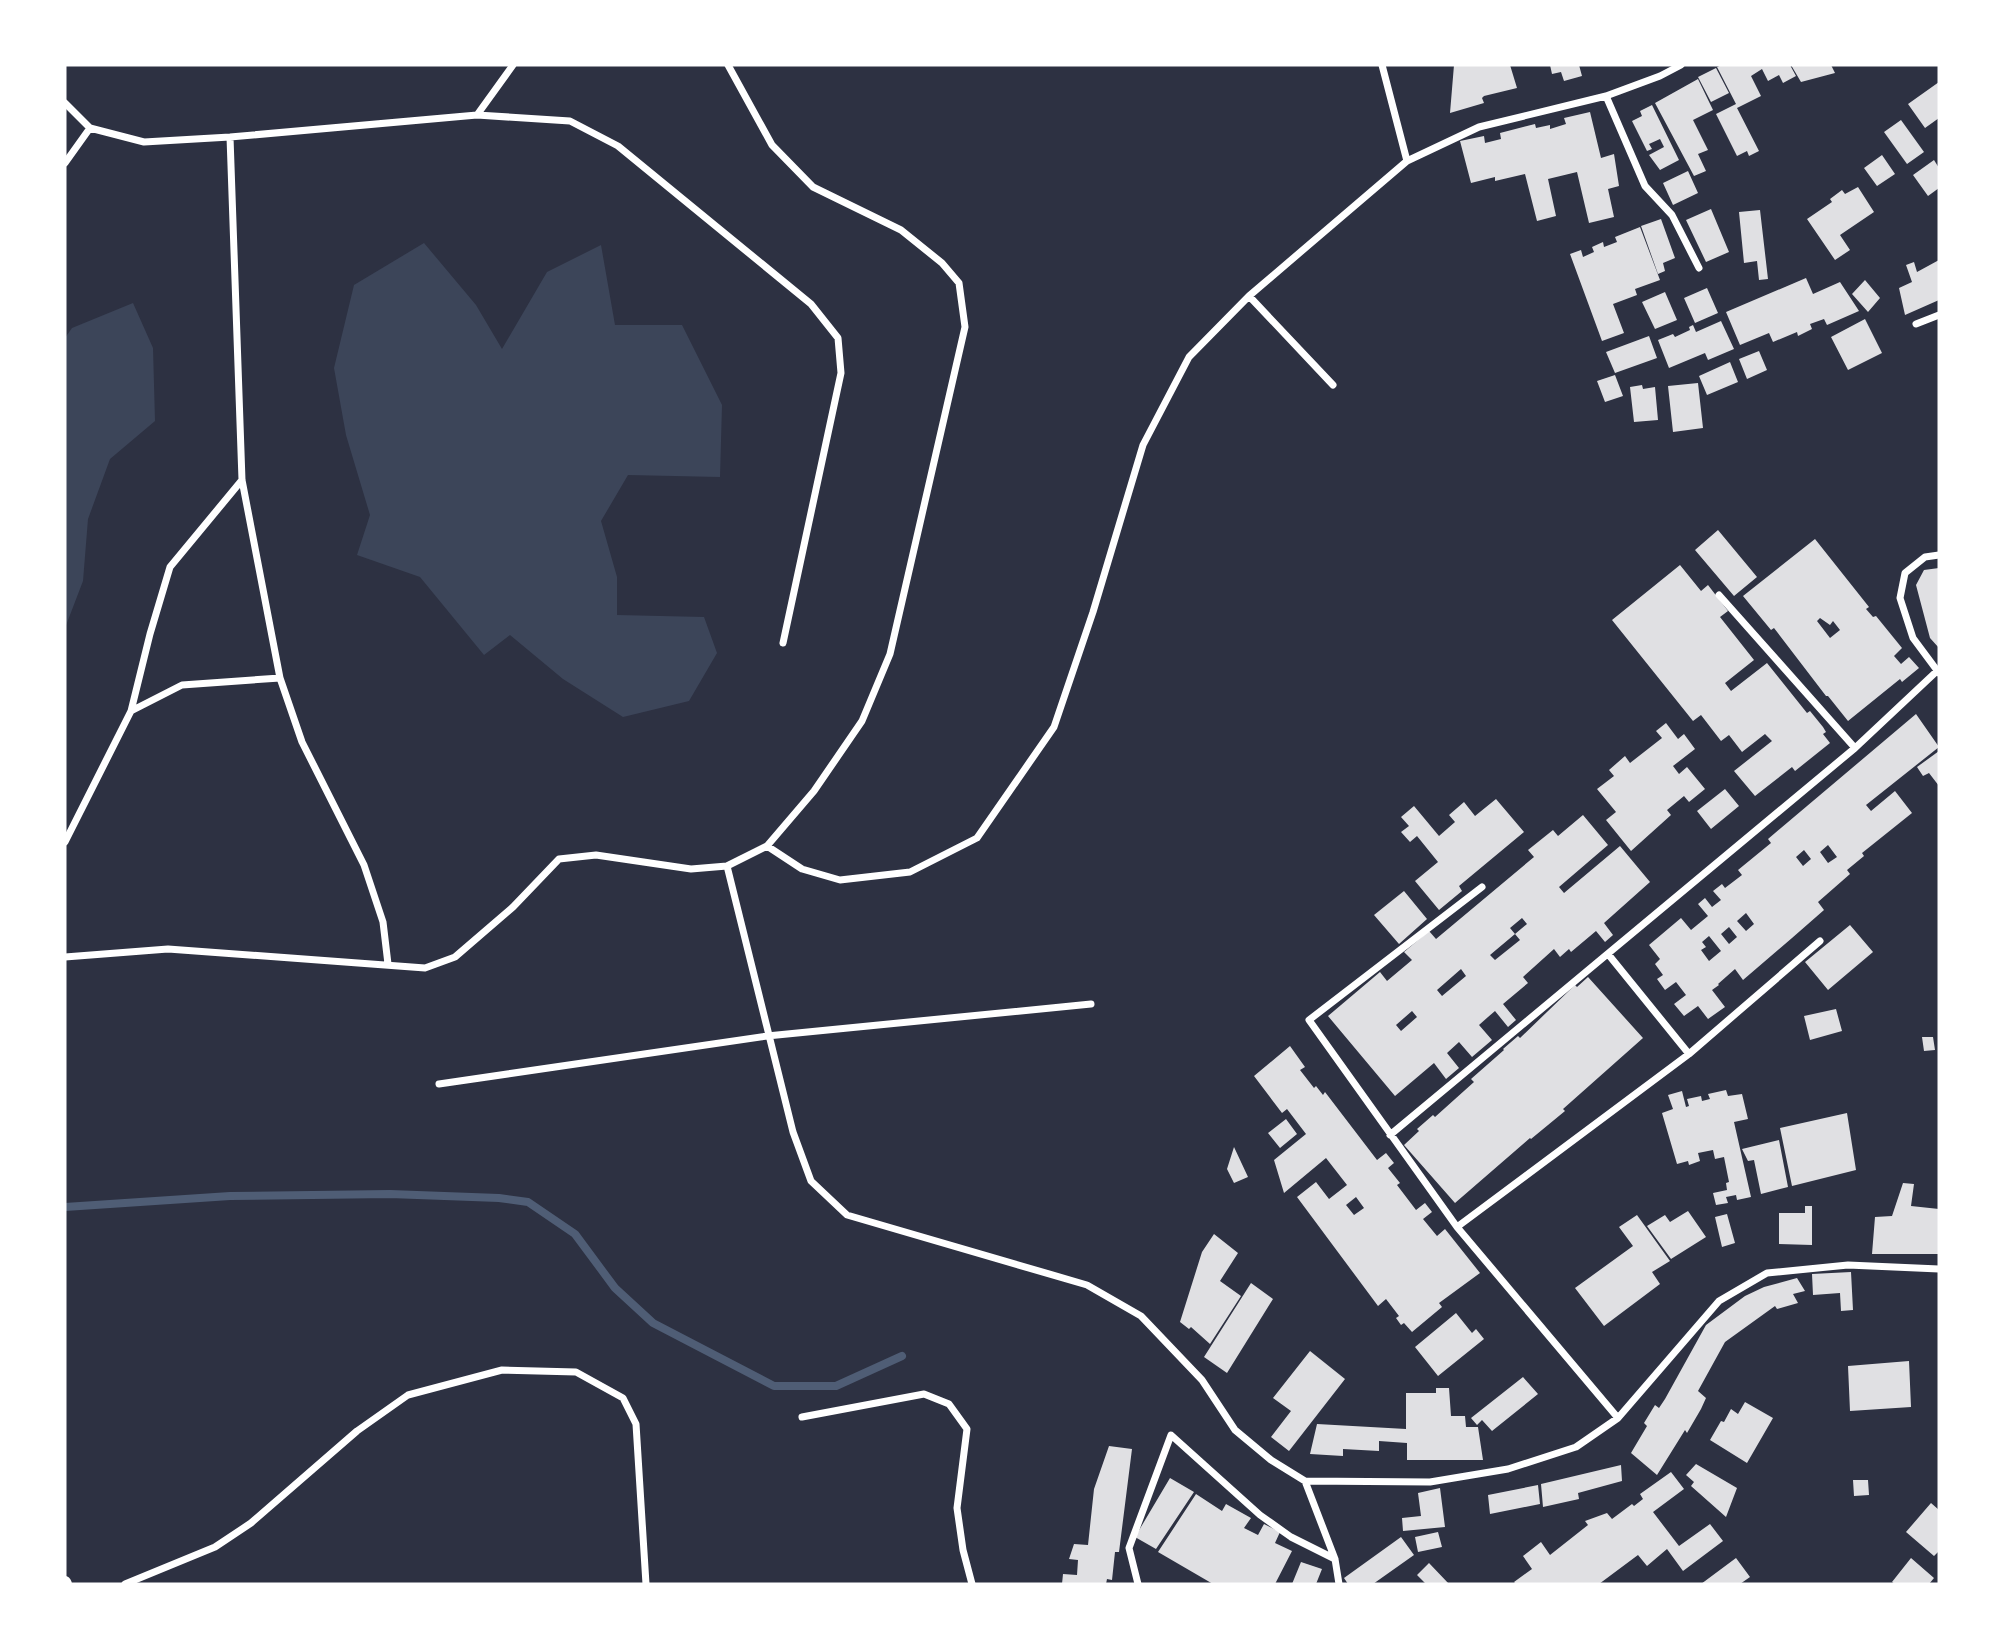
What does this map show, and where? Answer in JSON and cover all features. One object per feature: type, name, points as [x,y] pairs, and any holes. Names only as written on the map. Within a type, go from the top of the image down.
[{"type":"street","points":[[477,115],[513,65]]},
{"type":"street","points":[[65,957],[168,950],[425,968],[455,957],[513,906],[559,859],[596,855],[691,869],[727,866],[768,846],[814,792],[862,721],[890,654],[965,327],[959,283],[942,263],[901,230],[813,187],[772,145],[728,65]]},
{"type":"street","points":[[1382,65],[1406,162]]},
{"type":"street","points":[[768,846],[802,869],[840,880],[910,872],[977,838],[1054,727],[1093,612],[1143,445],[1189,357],[1249,296],[1406,162],[1479,127],[1606,96],[1660,76],[1681,65]]},
{"type":"street","points":[[1606,96],[1645,186],[1672,215],[1699,268]]},
{"type":"street","points":[[65,103],[90,128],[144,142],[477,115],[570,121],[618,146],[810,304],[838,338],[841,373],[783,643]]},
{"type":"street","points":[[65,163],[90,128]]},
{"type":"street","points":[[230,137],[242,480],[280,678],[302,742],[364,865],[383,922],[388,964]]},
{"type":"street","points":[[1249,296],[1333,384]]},
{"type":"street","points":[[1916,324],[1939,315]]},
{"type":"street","points":[[65,842],[131,711],[170,567],[242,480]]},
{"type":"street","points":[[1390,1135],[1856,748],[1938,672],[1913,638],[1900,598],[1905,573],[1925,557],[1939,555]]},
{"type":"street","points":[[1718,595],[1856,748]]},
{"type":"street","points":[[131,711],[182,685],[280,678]]},
{"type":"street","points":[[727,866],[793,1132],[811,1181],[847,1216],[1087,1285],[1141,1316],[1202,1380],[1235,1430],[1271,1460],[1306,1481],[1430,1482],[1508,1469],[1577,1447],[1618,1418],[1719,1301],[1767,1273],[1847,1265],[1939,1269]]},
{"type":"street","points":[[1482,887],[1309,1020],[1457,1227],[1618,1418]]},
{"type":"street","points":[[1457,1227],[1689,1054],[1820,941]]},
{"type":"street","points":[[1608,954],[1689,1054]]},
{"type":"street","points":[[439,1084],[768,1036],[1091,1004]]},
{"type":"street","points":[[125,1584],[215,1547],[251,1523],[357,1432],[408,1395],[502,1370],[576,1372],[623,1398],[636,1424],[646,1584]]},
{"type":"street","points":[[802,1417],[924,1394],[949,1404],[967,1429],[957,1508],[962,1550],[972,1584]]},
{"type":"street","points":[[1138,1584],[1129,1548],[1171,1435],[1260,1515],[1291,1536],[1335,1559]]},
{"type":"street","points":[[1306,1481],[1335,1559],[1339,1584]]},
{"type":"shaded area","points":[[424,243],[476,305],[502,349],[547,272],[601,245],[615,325],[682,325],[722,405],[720,477],[628,475],[601,521],[617,577],[617,615],[704,617],[717,653],[689,701],[623,717],[563,679],[510,635],[484,655],[420,577],[357,555],[370,515],[346,435],[334,368],[354,285]]},
{"type":"shaded area","points":[[133,303],[153,348],[155,421],[110,459],[88,519],[83,581],[65,628],[65,338],[72,328]]},
{"type":"building","points":[[1454,65],[1510,65],[1517,88],[1484,96],[1484,103],[1450,113]]},
{"type":"building","points":[[1550,65],[1579,65],[1582,76],[1564,81],[1561,72],[1552,74]]},
{"type":"building","points":[[1790,65],[1796,76],[1783,83],[1779,75],[1768,81],[1762,69],[1751,76],[1761,96],[1737,108],[1759,151],[1749,156],[1747,151],[1737,156],[1716,114],[1736,104],[1717,67]]},
{"type":"building","points":[[1791,65],[1831,65],[1835,73],[1801,82]]},
{"type":"building","points":[[1716,68],[1729,93],[1711,102],[1698,77]]},
{"type":"building","points":[[1698,79],[1713,110],[1693,120],[1708,150],[1698,154],[1706,171],[1694,176],[1655,103]]},
{"type":"building","points":[[1939,82],[1939,118],[1925,128],[1908,104]]},
{"type":"building","points":[[1652,105],[1679,160],[1660,170],[1649,155],[1664,147],[1660,139],[1649,144],[1652,149],[1647,151],[1632,121],[1642,116],[1640,111]]},
{"type":"building","points":[[1590,112],[1601,158],[1614,154],[1619,186],[1608,189],[1614,217],[1589,223],[1577,172],[1548,179],[1556,216],[1537,221],[1525,174],[1471,183],[1460,141],[1484,136],[1485,143],[1501,139],[1500,133],[1535,124],[1536,128],[1550,125],[1550,129],[1566,124],[1564,118]]},
{"type":"building","points":[[1901,120],[1924,152],[1907,164],[1884,132]]},
{"type":"building","points":[[1882,155],[1895,174],[1877,186],[1864,168]]},
{"type":"building","points":[[1934,160],[1939,168],[1939,188],[1928,196],[1913,175]]},
{"type":"building","points":[[1688,171],[1698,193],[1673,205],[1663,183]]},
{"type":"building","points":[[1858,187],[1874,212],[1840,235],[1850,250],[1835,260],[1807,219],[1832,202],[1830,199],[1842,190],[1845,194]]},
{"type":"building","points":[[1711,209],[1729,252],[1706,262],[1686,220]]},
{"type":"building","points":[[1760,210],[1768,279],[1759,280],[1757,261],[1744,263],[1739,212]]},
{"type":"building","points":[[1661,219],[1675,258],[1663,263],[1665,271],[1658,274],[1641,226]]},
{"type":"building","points":[[1640,227],[1660,280],[1635,289],[1637,295],[1613,304],[1624,333],[1602,341],[1570,254],[1581,250],[1583,257],[1594,252],[1592,247],[1603,242],[1604,247],[1617,242],[1615,237]]},
{"type":"building","points":[[1939,260],[1939,300],[1905,315],[1899,288],[1912,282],[1906,265],[1914,262],[1917,272]]},
{"type":"building","points":[[1806,278],[1813,294],[1840,282],[1859,311],[1827,325],[1824,319],[1810,324],[1812,329],[1798,336],[1797,332],[1773,342],[1769,333],[1740,345],[1726,312]]},
{"type":"building","points":[[1865,280],[1880,298],[1868,312],[1852,294]]},
{"type":"building","points":[[1707,288],[1718,313],[1695,323],[1684,298]]},
{"type":"building","points":[[1665,292],[1677,320],[1655,329],[1642,302]]},
{"type":"building","points":[[1865,319],[1882,353],[1848,370],[1831,337]]},
{"type":"building","points":[[1721,321],[1734,349],[1708,360],[1705,353],[1669,368],[1658,340],[1673,334],[1675,337],[1690,330],[1689,327],[1693,325],[1696,332]]},
{"type":"building","points":[[1649,336],[1657,358],[1615,373],[1606,352]]},
{"type":"building","points":[[1759,351],[1767,370],[1747,379],[1739,359]]},
{"type":"building","points":[[1730,362],[1738,382],[1707,395],[1699,376]]},
{"type":"building","points":[[1615,375],[1623,396],[1605,402],[1597,381]]},
{"type":"building","points":[[1698,383],[1703,428],[1673,432],[1668,386]]},
{"type":"building","points":[[1642,385],[1643,389],[1655,387],[1658,420],[1634,422],[1630,387]]},
{"type":"building","points":[[1718,530],[1757,577],[1734,596],[1695,550]]},
{"type":"building","points":[[1815,539],[1869,607],[1866,609],[1873,617],[1876,616],[1902,648],[1894,656],[1901,664],[1909,657],[1919,668],[1902,682],[1900,679],[1848,721],[1774,628],[1771,630],[1743,596]],"holes":[[[1820,618],[1830,625],[1833,621],[1840,630],[1830,638],[1817,621]]]},
{"type":"building","points":[[1680,565],[1701,591],[1708,585],[1728,611],[1720,617],[1754,660],[1725,683],[1731,691],[1767,663],[1807,713],[1810,711],[1823,727],[1826,732],[1823,734],[1830,743],[1795,771],[1792,767],[1755,796],[1734,771],[1772,741],[1765,734],[1742,752],[1729,735],[1721,741],[1701,715],[1693,721],[1612,620]]},
{"type":"building","points":[[1939,568],[1939,648],[1930,638],[1916,585],[1924,570]]},
{"type":"building","points":[[1916,714],[1939,747],[1866,805],[1871,811],[1895,791],[1912,813],[1862,853],[1864,856],[1847,870],[1850,874],[1818,902],[1824,910],[1743,980],[1735,969],[1718,984],[1712,990],[1725,1007],[1708,1019],[1698,1006],[1684,1016],[1674,1004],[1686,995],[1676,982],[1665,990],[1657,979],[1663,975],[1655,964],[1660,959],[1649,945],[1681,918],[1691,930],[1708,916],[1698,904],[1705,898],[1712,907],[1721,900],[1713,891],[1722,884],[1725,888],[1742,875],[1738,870],[1771,843],[1768,839]],"holes":[[[1828,845],[1837,857],[1828,863],[1820,852]],[[1804,850],[1811,859],[1803,866],[1796,857]],[[1746,913],[1754,924],[1746,931],[1737,921]],[[1729,927],[1737,937],[1729,944],[1721,934]],[[1709,936],[1721,951],[1709,961],[1701,950],[1706,947],[1702,942]]]},
{"type":"building","points":[[1666,723],[1678,739],[1684,734],[1695,749],[1673,766],[1679,774],[1687,767],[1705,789],[1689,802],[1684,796],[1667,810],[1671,815],[1631,851],[1606,820],[1616,812],[1597,789],[1614,776],[1609,770],[1625,756],[1630,763],[1662,738],[1656,731]]},
{"type":"building","points":[[1939,751],[1939,786],[1929,773],[1923,776],[1917,767]]},
{"type":"building","points":[[1725,789],[1739,806],[1711,829],[1697,811]]},
{"type":"building","points":[[1496,799],[1524,832],[1459,886],[1462,891],[1439,910],[1415,881],[1438,862],[1417,836],[1410,842],[1401,832],[1409,826],[1401,817],[1414,806],[1439,836],[1455,822],[1449,815],[1464,802],[1475,816]]},
{"type":"building","points":[[1583,815],[1608,845],[1559,887],[1564,893],[1620,846],[1650,882],[1604,923],[1613,935],[1605,942],[1596,931],[1571,952],[1569,949],[1560,957],[1554,949],[1523,977],[1528,983],[1503,1004],[1516,1020],[1508,1027],[1495,1011],[1479,1025],[1492,1040],[1472,1057],[1459,1042],[1447,1053],[1459,1068],[1446,1079],[1434,1063],[1395,1096],[1328,1016],[1380,972],[1387,981],[1412,960],[1404,952],[1429,931],[1436,939],[1534,857],[1528,850],[1553,830],[1558,836]],"holes":[[[1522,918],[1527,924],[1515,934],[1510,928]],[[1515,934],[1520,940],[1495,960],[1490,955]],[[1461,969],[1466,976],[1442,996],[1437,990]],[[1412,1011],[1417,1017],[1401,1031],[1396,1025]]]},
{"type":"building","points":[[1404,891],[1427,919],[1399,944],[1374,915]]},
{"type":"building","points":[[1850,925],[1873,952],[1828,990],[1805,962]]},
{"type":"building","points":[[1588,977],[1643,1038],[1563,1109],[1565,1111],[1455,1203],[1404,1145],[1419,1131],[1417,1129],[1433,1115],[1435,1117],[1474,1082],[1471,1079],[1503,1049],[1518,1036],[1520,1038],[1575,985],[1577,987]]},
{"type":"building","points":[[1836,1009],[1842,1031],[1810,1040],[1804,1016]]},
{"type":"building","points":[[1922,1037],[1933,1037],[1935,1050],[1924,1051]]},
{"type":"building","points":[[1290,1046],[1305,1067],[1300,1070],[1314,1088],[1316,1086],[1323,1095],[1325,1092],[1377,1160],[1386,1153],[1394,1163],[1388,1168],[1416,1210],[1425,1203],[1432,1212],[1423,1219],[1437,1236],[1445,1229],[1480,1273],[1439,1303],[1442,1307],[1412,1332],[1404,1323],[1401,1325],[1396,1318],[1399,1316],[1386,1299],[1378,1306],[1297,1197],[1316,1182],[1329,1199],[1347,1185],[1326,1158],[1284,1193],[1274,1160],[1306,1134],[1287,1109],[1282,1113],[1254,1076]],"holes":[[[1356,1197],[1364,1208],[1354,1215],[1346,1205]]]},
{"type":"building","points":[[1726,1090],[1728,1096],[1742,1094],[1748,1119],[1734,1122],[1751,1197],[1737,1200],[1736,1195],[1726,1197],[1728,1203],[1716,1205],[1713,1193],[1727,1190],[1726,1183],[1729,1182],[1724,1157],[1715,1159],[1713,1150],[1698,1153],[1700,1161],[1689,1165],[1688,1161],[1677,1164],[1662,1113],[1673,1109],[1668,1095],[1682,1091],[1686,1107],[1689,1106],[1687,1099],[1701,1096],[1702,1101],[1710,1099],[1708,1094]]},
{"type":"building","points":[[1847,1113],[1856,1170],[1792,1186],[1780,1128]]},
{"type":"building","points":[[1286,1119],[1297,1134],[1280,1148],[1268,1133]]},
{"type":"building","points":[[1779,1140],[1788,1187],[1761,1194],[1754,1160],[1748,1161],[1742,1149]]},
{"type":"building","points":[[1234,1147],[1248,1177],[1234,1183],[1227,1169]]},
{"type":"building","points":[[1903,1183],[1914,1184],[1911,1206],[1939,1209],[1939,1254],[1872,1254],[1875,1217],[1892,1216]]},
{"type":"building","points":[[1805,1206],[1812,1206],[1812,1245],[1779,1244],[1779,1213],[1805,1213]]},
{"type":"building","points":[[1688,1211],[1706,1237],[1671,1259],[1647,1226],[1665,1215],[1670,1222]]},
{"type":"building","points":[[1727,1214],[1735,1243],[1722,1247],[1715,1217]]},
{"type":"building","points":[[1637,1215],[1670,1261],[1652,1272],[1660,1284],[1604,1326],[1575,1288],[1633,1246],[1619,1227]]},
{"type":"building","points":[[1214,1234],[1238,1253],[1220,1281],[1241,1296],[1210,1344],[1191,1327],[1189,1329],[1180,1322],[1202,1252]]},
{"type":"building","points":[[1851,1272],[1853,1310],[1841,1311],[1840,1293],[1813,1295],[1812,1274]]},
{"type":"building","points":[[1797,1278],[1805,1291],[1793,1294],[1798,1303],[1777,1309],[1775,1306],[1725,1342],[1698,1391],[1706,1398],[1701,1409],[1657,1475],[1631,1453],[1647,1426],[1644,1423],[1655,1405],[1659,1408],[1665,1399],[1706,1325],[1745,1296],[1764,1287]]},
{"type":"building","points":[[1251,1283],[1273,1299],[1227,1373],[1204,1357]]},
{"type":"building","points":[[1456,1313],[1472,1333],[1476,1329],[1484,1339],[1438,1376],[1415,1347]]},
{"type":"building","points":[[1310,1351],[1345,1379],[1289,1451],[1271,1437],[1291,1411],[1273,1398]]},
{"type":"building","points":[[1909,1361],[1911,1407],[1850,1411],[1848,1366]]},
{"type":"building","points":[[1523,1377],[1538,1394],[1492,1431],[1482,1420],[1477,1425],[1471,1418]]},
{"type":"building","points":[[1436,1388],[1449,1388],[1451,1416],[1465,1416],[1466,1427],[1478,1427],[1483,1460],[1407,1460],[1407,1443],[1379,1441],[1379,1451],[1343,1449],[1343,1456],[1310,1454],[1317,1424],[1406,1429],[1406,1393],[1436,1393]]},
{"type":"building","points":[[1745,1402],[1773,1418],[1747,1463],[1710,1440],[1731,1409],[1738,1414]]},
{"type":"building","points":[[1109,1446],[1132,1449],[1119,1552],[1115,1552],[1112,1580],[1107,1579],[1106,1584],[1062,1584],[1063,1574],[1077,1575],[1078,1560],[1069,1559],[1074,1544],[1088,1545],[1094,1489]]},
{"type":"building","points":[[1696,1464],[1737,1488],[1726,1517],[1691,1486],[1694,1482],[1686,1475]]},
{"type":"building","points":[[1621,1465],[1622,1481],[1578,1493],[1579,1499],[1543,1507],[1541,1484]]},
{"type":"building","points":[[1671,1472],[1684,1489],[1653,1512],[1679,1546],[1710,1524],[1723,1541],[1683,1571],[1667,1549],[1647,1566],[1638,1555],[1599,1584],[1514,1582],[1532,1569],[1523,1556],[1541,1542],[1550,1555],[1588,1525],[1585,1521],[1607,1513],[1612,1519],[1643,1499],[1640,1494]]},
{"type":"building","points":[[1170,1478],[1194,1492],[1156,1549],[1135,1537]]},
{"type":"building","points":[[1853,1480],[1868,1480],[1869,1495],[1854,1496]]},
{"type":"building","points":[[1538,1485],[1540,1504],[1490,1514],[1488,1495]]},
{"type":"building","points":[[1440,1488],[1445,1527],[1403,1531],[1402,1518],[1421,1516],[1418,1493]]},
{"type":"building","points":[[1196,1494],[1222,1511],[1226,1504],[1251,1518],[1244,1528],[1258,1535],[1264,1524],[1280,1532],[1275,1543],[1292,1551],[1275,1584],[1213,1584],[1158,1552]]},
{"type":"building","points":[[1931,1503],[1939,1510],[1939,1551],[1934,1556],[1906,1532]]},
{"type":"building","points":[[1438,1532],[1442,1547],[1418,1552],[1415,1537]]},
{"type":"building","points":[[1401,1537],[1414,1555],[1373,1584],[1348,1584],[1344,1578]]},
{"type":"building","points":[[1736,1558],[1750,1577],[1740,1584],[1701,1584]]},
{"type":"building","points":[[1911,1558],[1934,1578],[1929,1584],[1892,1582]]},
{"type":"building","points":[[1301,1562],[1322,1569],[1316,1584],[1292,1584]]},
{"type":"building","points":[[1429,1563],[1449,1584],[1426,1584],[1417,1575]]},
{"type":"waterway","points":[[65,1207],[230,1196],[390,1194],[499,1198],[528,1202],[575,1234],[615,1288],[653,1323],[774,1386],[836,1386],[902,1356]]}]
